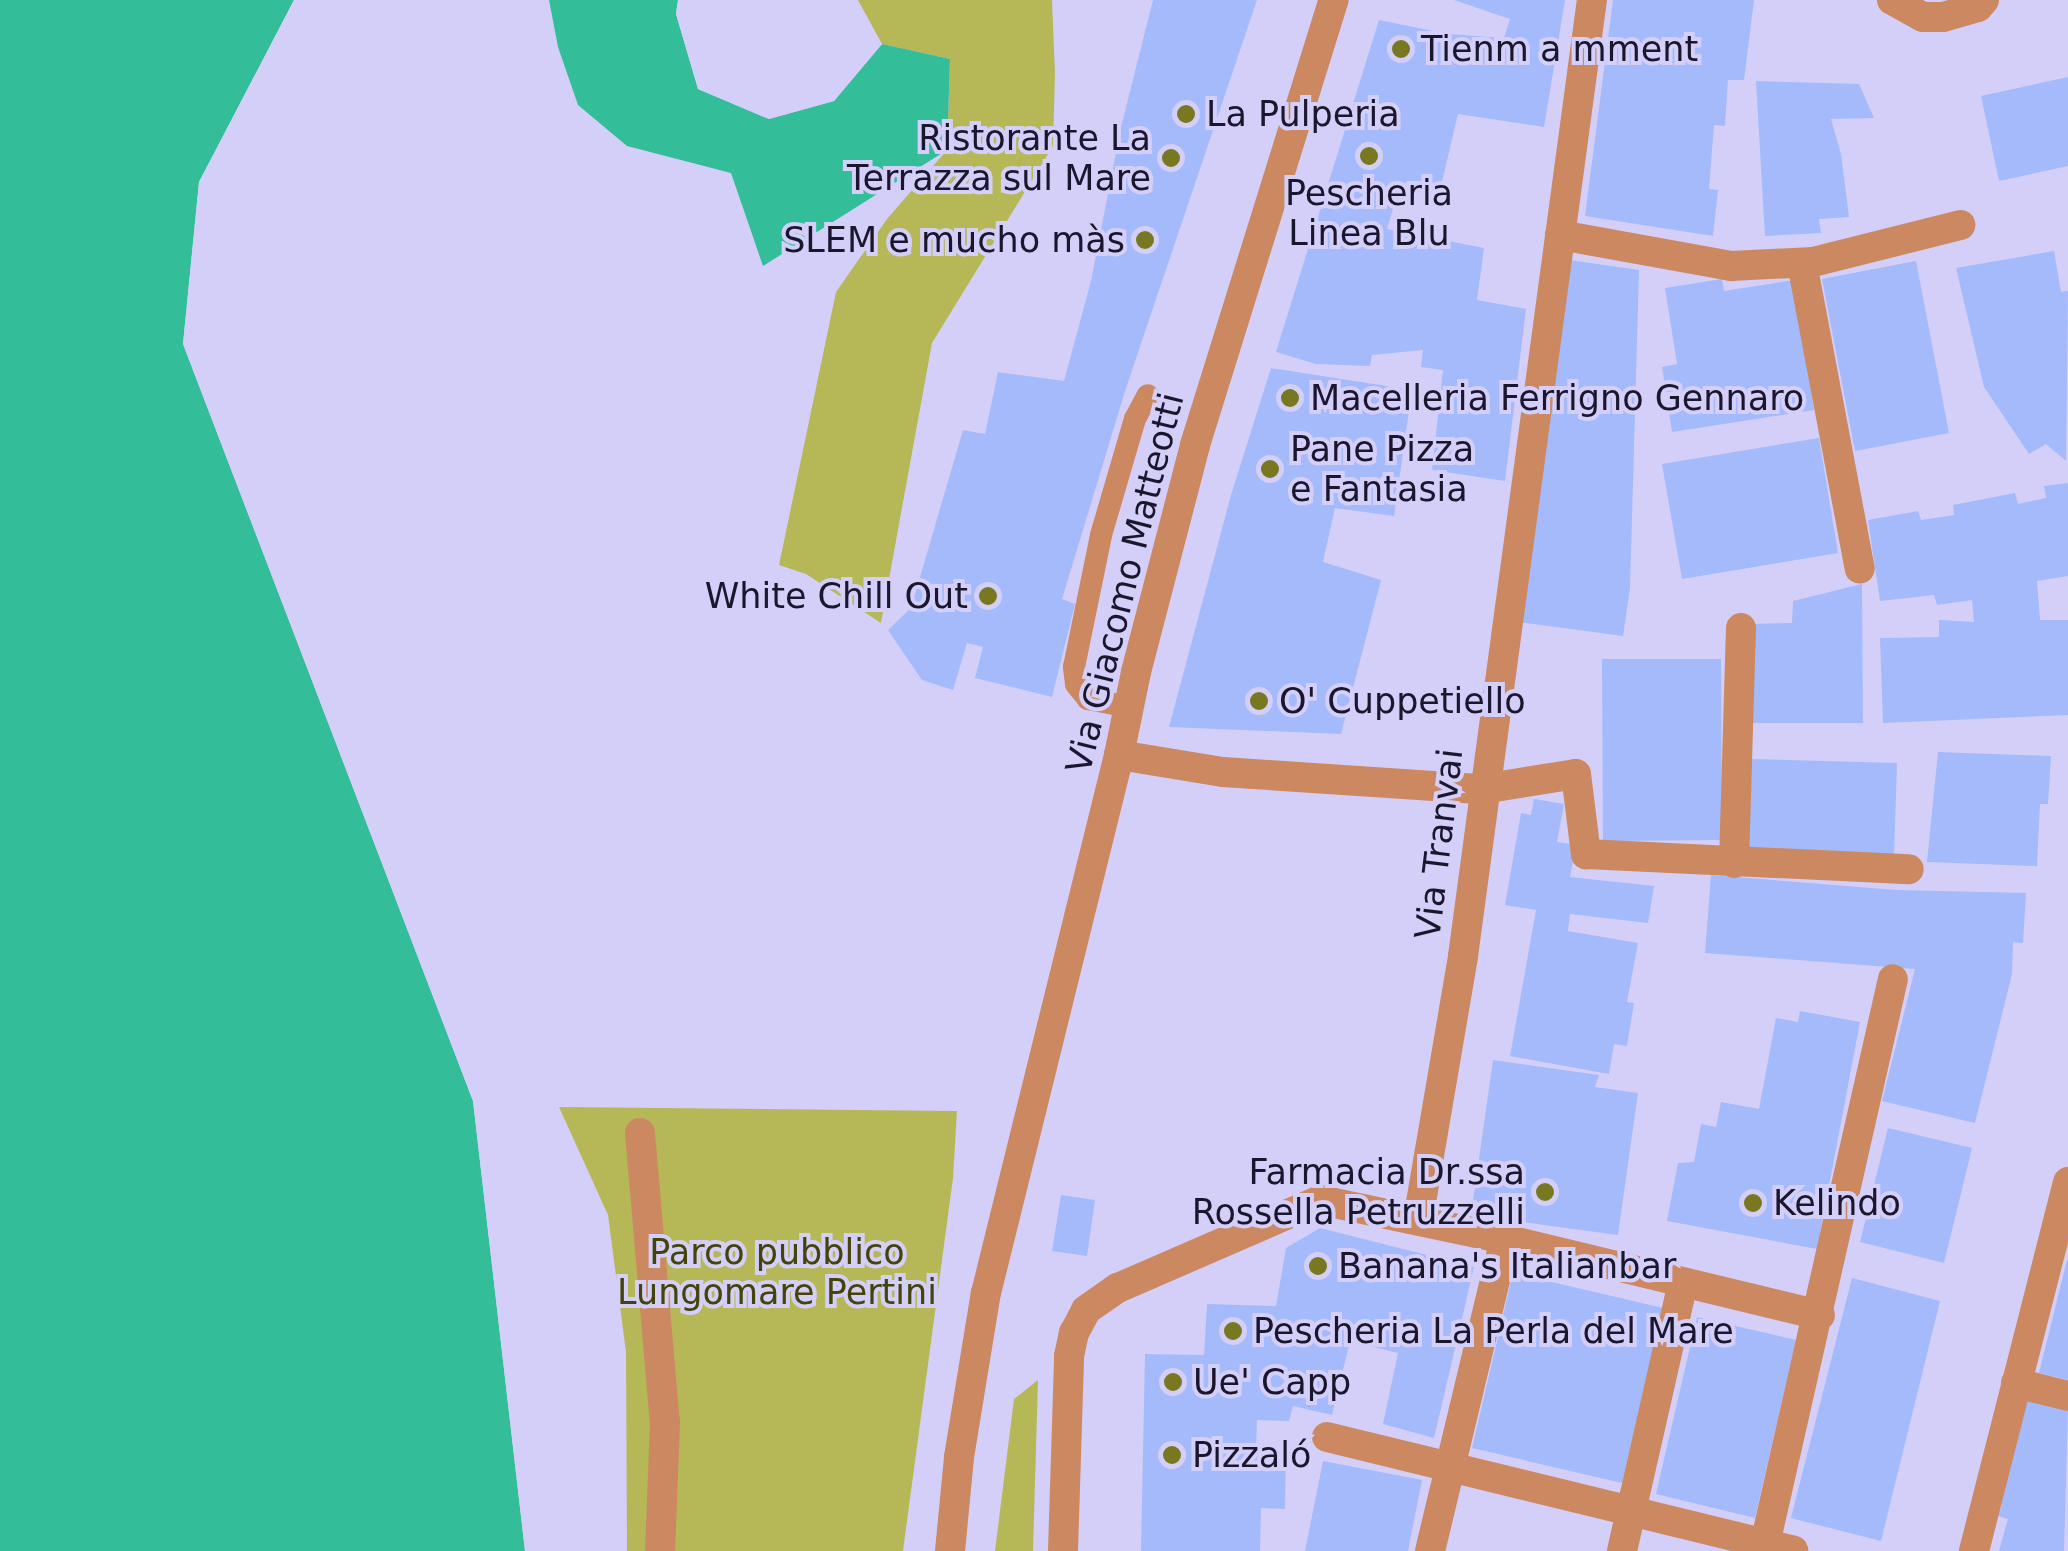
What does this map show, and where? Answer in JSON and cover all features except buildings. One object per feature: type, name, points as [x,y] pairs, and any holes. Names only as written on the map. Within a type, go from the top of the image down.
[{"type":"street","name":"Via Giacomo Matteotti","points":[[950,1551],[959,1458],[986,1292],[1129,707],[1195,445],[1334,0]]},
{"type":"street","name":"Via Tranvai","points":[[1418,1220],[1464,956],[1482,789],[1592,0]]},
{"type":"street","points":[[1892,0],[1923,17],[1968,4]]},
{"type":"street","points":[[1560,236],[1731,266],[1802,262],[1960,225]]},
{"type":"street","points":[[1802,262],[1860,569]]},
{"type":"street","points":[[1734,863],[1740,628]]},
{"type":"street","points":[[1120,755],[1223,772],[1482,789],[1576,774],[1586,854],[1909,869]]},
{"type":"street","points":[[1326,1437],[1779,1548],[1820,1314],[1894,979]]},
{"type":"street","points":[[640,1133],[666,1422],[660,1551]]},
{"type":"street","points":[[1974,1551],[2016,1383],[2062,1227],[2068,1182]]},
{"type":"street","points":[[1063,1551],[1069,1356],[1074,1333],[1086,1310],[1100,1298],[1146,1275],[1320,1200],[1505,1239],[1820,1314]]},
{"type":"street","points":[[1430,1551],[1505,1239]]},
{"type":"street","points":[[1622,1551],[1683,1283]]},
{"type":"street","points":[[2016,1383],[2068,1396]]},
{"type":"lane","points":[[1129,707],[1088,699],[1076,684],[1074,667],[1102,535],[1134,419],[1148,395]]},
{"type":"green space","points":[[858,0],[1052,0],[1055,74],[1053,146],[932,343],[881,623],[806,574],[779,565],[836,292],[887,219],[947,150],[950,59],[882,44]]},
{"type":"green space","name":"Parco pubblico Lungomare Pertini","points":[[559,1107],[957,1111],[953,1178],[903,1551],[627,1551],[626,1352],[608,1215]]},
{"type":"green space","points":[[1038,1380],[1033,1551],[995,1551],[1014,1399]]},
{"type":"shaded area","points":[[0,0],[294,0],[199,182],[183,344],[473,1101],[525,1551],[0,1551]]},
{"type":"shaded area","points":[[549,0],[678,0],[676,14],[698,89],[769,119],[834,101],[882,44],[950,59],[947,150],[763,266],[731,173],[627,146],[578,105],[558,47]]},
{"type":"pier","points":[[294,0],[299,2],[204,183],[188,343],[478,1100],[530,1551],[525,1551],[473,1101],[183,344],[199,182]]},
{"type":"pier","points":[[678,0],[683,0],[681,14],[702,85],[770,114],[832,97],[879,40],[882,44],[834,101],[769,119],[698,89],[676,14]]},
{"type":"place","name":"Tienm a mment","points":[[1401,49]]},
{"type":"place","name":"La Pulperia","points":[[1186,114]]},
{"type":"place","name":"Pescheria Linea Blu","points":[[1369,156]]},
{"type":"place","name":"Ristorante La Terrazza sul Mare","points":[[1171,158]]},
{"type":"place","name":"SLEM e mucho màs","points":[[1145,240]]},
{"type":"place","name":"Macelleria Ferrigno Gennaro","points":[[1290,398]]},
{"type":"place","name":"Pane Pizza e Fantasia","points":[[1270,469]]},
{"type":"place","name":"White Chill Out","points":[[988,596]]},
{"type":"place","name":"O' Cuppetiello","points":[[1259,701]]},
{"type":"place","name":"Farmacia Dr.ssa Rossella Petruzzelli","points":[[1545,1192]]},
{"type":"place","name":"Kelindo","points":[[1753,1203]]},
{"type":"place","name":"Banana's Italianbar","points":[[1318,1266]]},
{"type":"place","name":"Pescheria La Perla del Mare","points":[[1233,1331]]},
{"type":"place","name":"Ue' Capp","points":[[1173,1382]]},
{"type":"place","name":"Pizzaló","points":[[1172,1455]]}]
